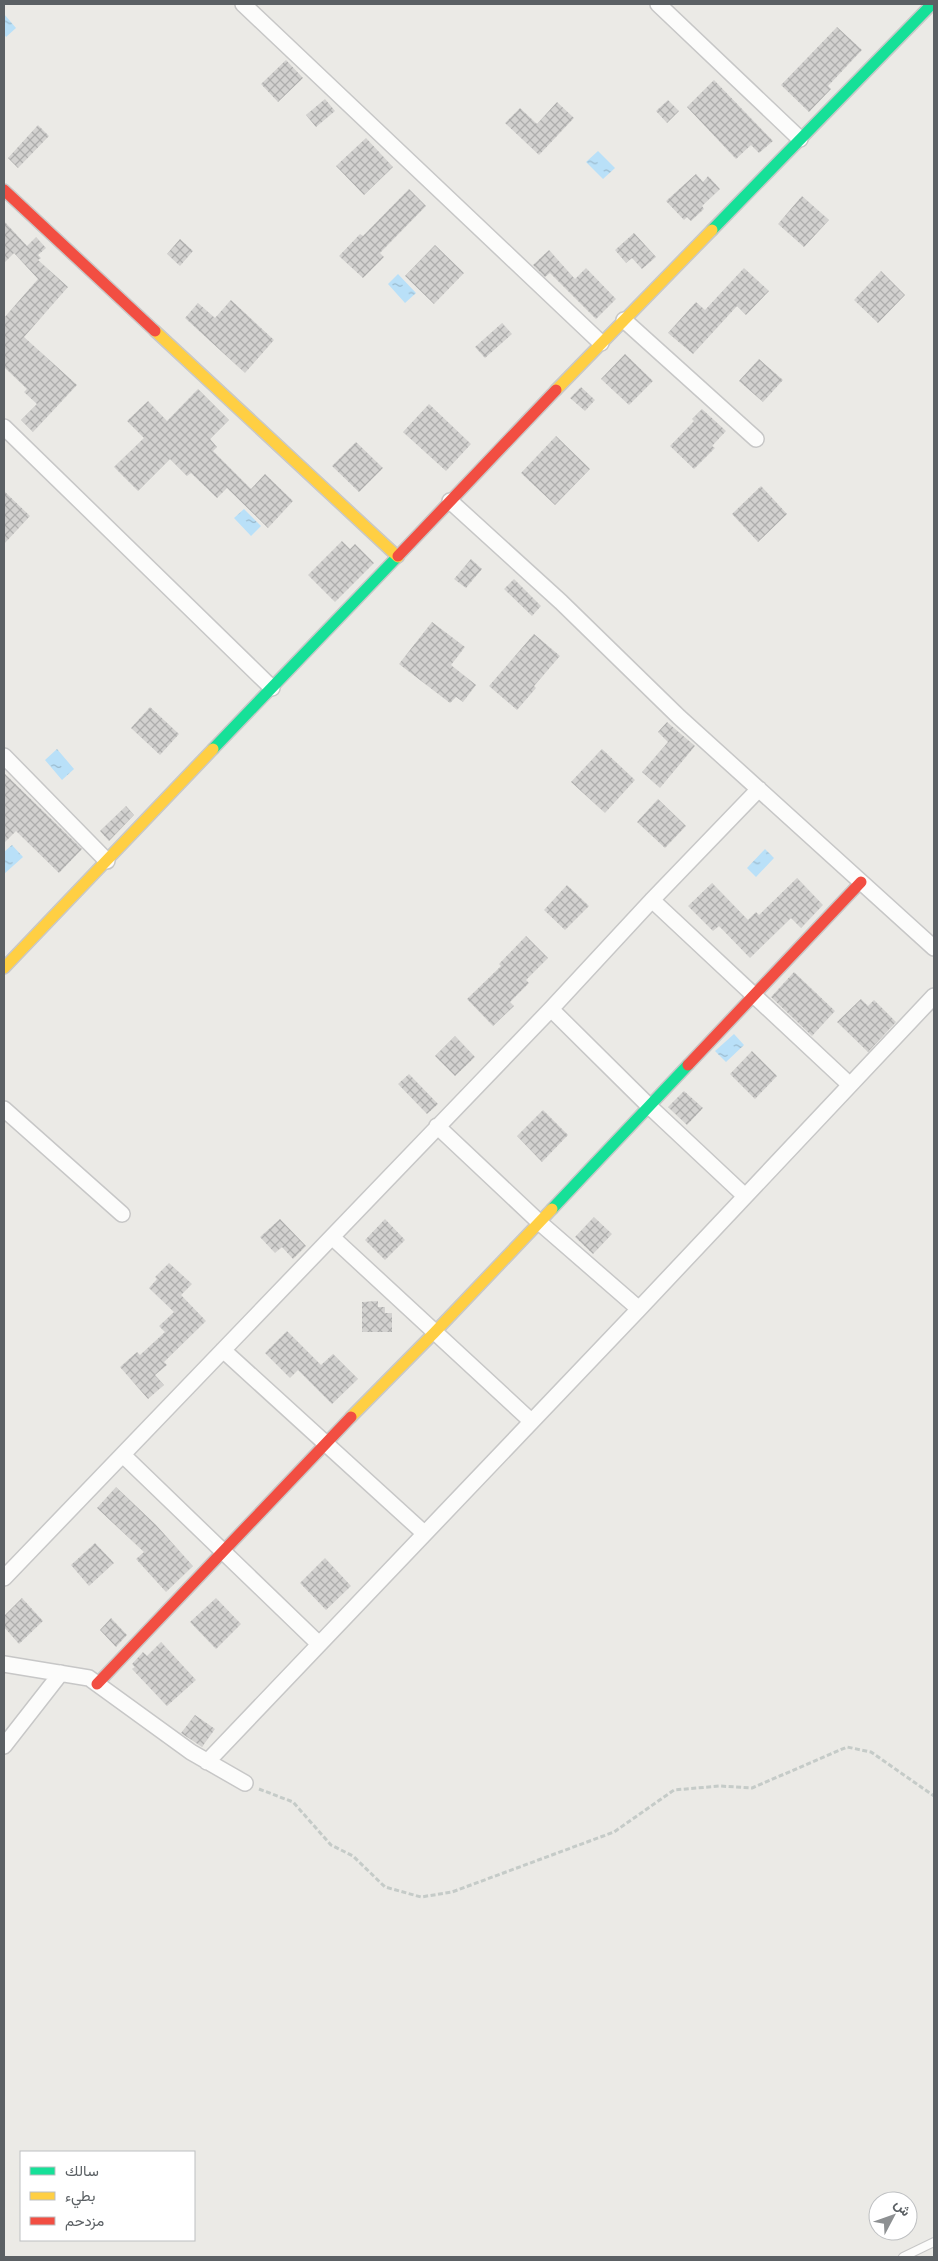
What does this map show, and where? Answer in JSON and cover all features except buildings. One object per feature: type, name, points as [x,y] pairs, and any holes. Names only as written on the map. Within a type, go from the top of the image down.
[{"type":"street","points":[[243,4],[601,343]]},
{"type":"street","points":[[658,4],[800,139]]},
{"type":"street","points":[[4,968],[601,343],[932,4]]},
{"type":"street","points":[[4,190],[398,557]]},
{"type":"street","points":[[624,320],[756,439]]},
{"type":"street","points":[[4,427],[272,688]]},
{"type":"street","points":[[450,501],[561,602],[679,717],[934,948]]},
{"type":"street","points":[[4,756],[107,861]]},
{"type":"street","points":[[4,1578],[759,790]]},
{"type":"street","points":[[97,1684],[326,1442],[434,1333],[861,882]]},
{"type":"street","points":[[652,900],[850,1085]]},
{"type":"street","points":[[207,1762],[640,1309],[934,996]]},
{"type":"street","points":[[551,1009],[649,1106],[745,1196]]},
{"type":"street","points":[[4,1109],[122,1214]]},
{"type":"street","points":[[437,1126],[539,1222],[640,1309]]},
{"type":"street","points":[[332,1237],[531,1421]]},
{"type":"street","points":[[223,1350],[424,1533]]},
{"type":"street","points":[[122,1455],[319,1644]]},
{"type":"street","points":[[4,1664],[89,1678],[191,1752],[245,1783]]},
{"type":"street","points":[[4,1746],[61,1673]]},
{"type":"lane","points":[[902,2257],[934,2242]]},
{"type":"path","points":[[245,1783],[294,1802],[331,1845],[353,1856],[385,1887],[421,1897],[452,1892],[614,1832],[674,1790],[720,1786],[752,1788],[847,1747],[871,1752],[934,1796]]},
{"type":"water","points":[[4,14],[16,28],[6,37],[4,34]]},
{"type":"water","points":[[598,151],[615,168],[603,179],[586,162]]},
{"type":"water","points":[[398,274],[416,293],[405,303],[388,284]]},
{"type":"water","points":[[244,509],[261,526],[251,536],[234,518]]},
{"type":"water","points":[[57,749],[74,769],[62,780],[45,760]]},
{"type":"water","points":[[12,845],[23,857],[4,874],[4,852]]},
{"type":"water","points":[[765,849],[774,858],[756,877],[747,868]]},
{"type":"water","points":[[734,1034],[744,1045],[726,1062],[715,1051]]},
{"type":"traffic: fast","points":[[712,230],[932,4]]},
{"type":"traffic: fast","points":[[213,749],[398,556]]},
{"type":"traffic: fast","points":[[552,1209],[688,1065]]},
{"type":"traffic: slow","points":[[556,390],[712,230]]},
{"type":"traffic: slow","points":[[155,331],[398,557]]},
{"type":"traffic: slow","points":[[4,968],[213,749]]},
{"type":"traffic: slow","points":[[351,1417],[552,1209]]},
{"type":"traffic: jam","points":[[4,190],[155,331]]},
{"type":"traffic: jam","points":[[398,556],[556,390]]},
{"type":"traffic: jam","points":[[688,1065],[861,882]]},
{"type":"traffic: jam","points":[[97,1684],[351,1417]]}]
